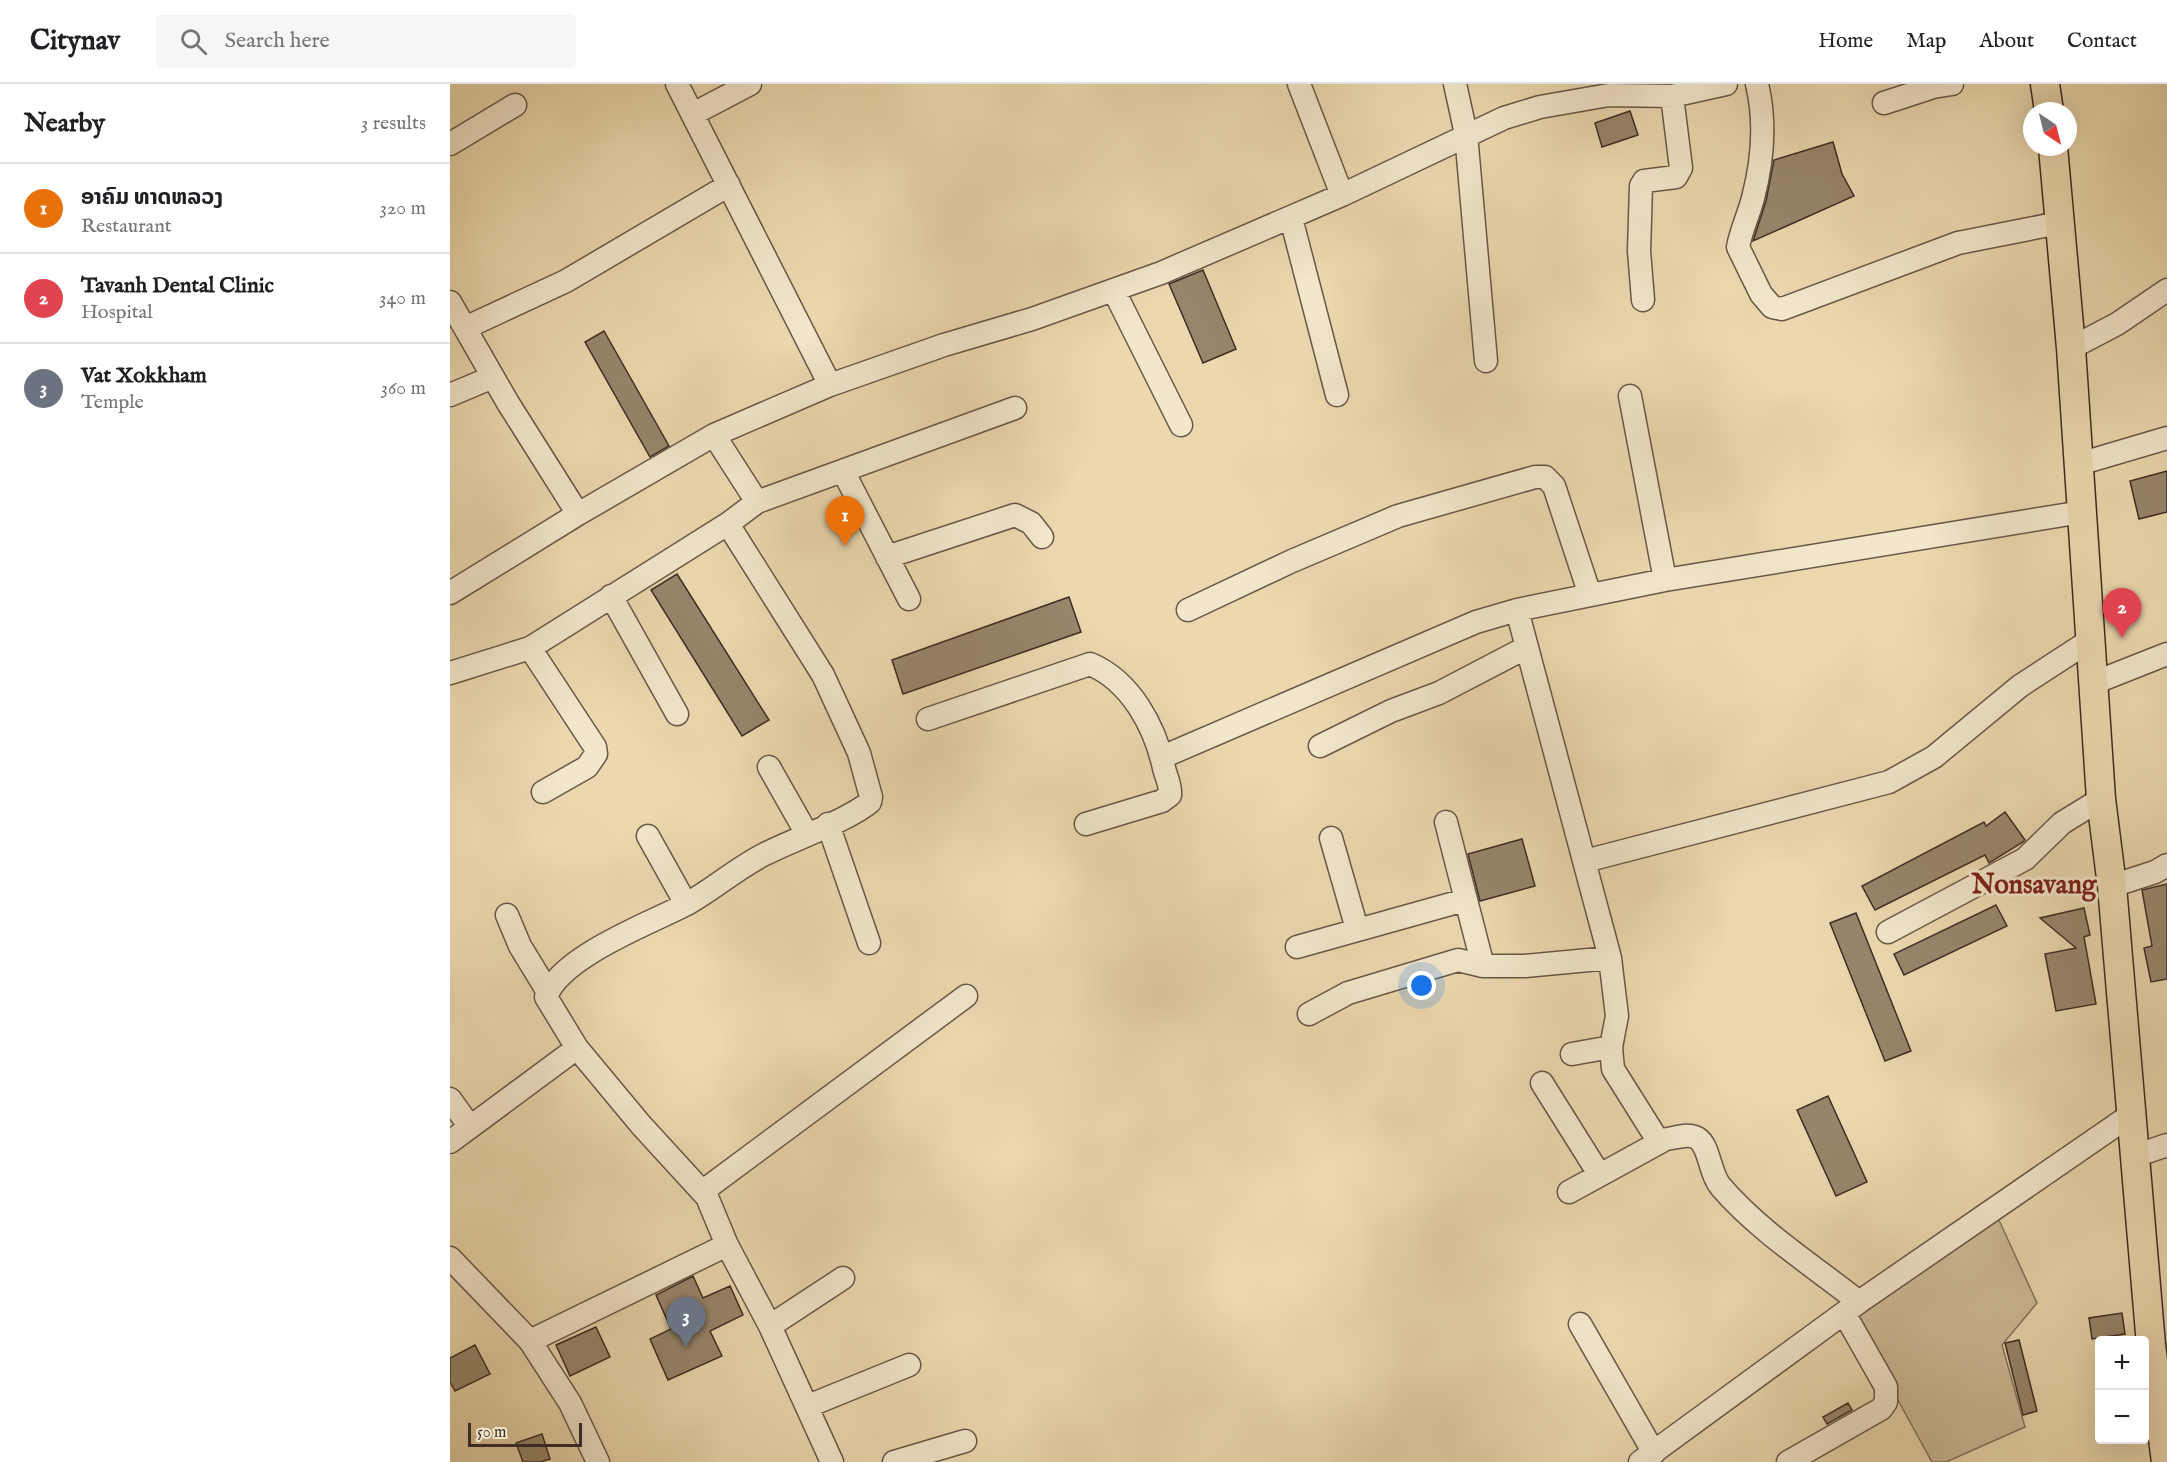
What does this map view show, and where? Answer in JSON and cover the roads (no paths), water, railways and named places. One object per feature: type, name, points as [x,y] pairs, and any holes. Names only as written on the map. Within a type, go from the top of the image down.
[{"type":"main road","points":[[2045,84],[2048,102]]},
{"type":"main road","points":[[2054,156],[2071,348],[2091,684],[2101,799],[2112,886],[2151,1345],[2166,1462]]},
{"type":"street","points":[[677,84],[830,386]]},
{"type":"street","points":[[693,114],[750,84]]},
{"type":"street","points":[[1299,84],[1342,195]]},
{"type":"street","points":[[1455,84],[1466,134],[1486,361]]},
{"type":"street","points":[[450,593],[578,514],[714,435],[830,386],[944,345],[1114,291],[1291,218],[1466,134],[1540,107],[1608,90],[1682,91],[1726,84]]},
{"type":"street","points":[[1757,84],[1764,113],[1762,143],[1753,197],[1738,247],[1761,294],[1772,307],[1782,309],[1958,243],[2059,223]]},
{"type":"street","points":[[1884,103],[1933,87],[1952,84]]},
{"type":"street","points":[[1643,300],[1639,251],[1641,186],[1644,180],[1676,177],[1681,168],[1682,91]]},
{"type":"street","points":[[450,144],[515,105]]},
{"type":"street","points":[[465,328],[566,281],[729,185]]},
{"type":"street","points":[[1291,218],[1337,395]]},
{"type":"street","points":[[2071,348],[2117,324],[2167,290]]},
{"type":"street","points":[[1114,291],[1181,425]]},
{"type":"street","points":[[450,302],[493,377],[578,514]]},
{"type":"street","points":[[450,395],[493,377]]},
{"type":"street","points":[[1630,396],[1665,580]]},
{"type":"street","points":[[450,673],[530,648],[729,524],[758,502],[1015,408]]},
{"type":"street","points":[[714,435],[758,502]]},
{"type":"street","points":[[2079,464],[2167,438]]},
{"type":"street","points":[[843,471],[909,599]]},
{"type":"street","points":[[1188,610],[1292,561],[1398,516],[1535,477],[1545,477],[1554,486],[1590,595]]},
{"type":"street","points":[[1163,759],[1167,754],[1476,622],[1517,610],[1665,580],[2082,512]]},
{"type":"street","points":[[887,557],[1015,515],[1030,523],[1042,537]]},
{"type":"street","points":[[729,524],[823,675],[859,753],[871,797],[870,802],[760,857],[686,904],[619,936],[567,970],[550,985],[548,1003],[577,1048],[641,1125],[703,1191],[727,1245],[770,1326],[832,1462]]},
{"type":"street","points":[[611,596],[677,714]]},
{"type":"street","points":[[1517,610],[1610,958],[1617,1016],[1611,1047],[1613,1069],[1656,1139],[1662,1141]]},
{"type":"street","points":[[1585,861],[1888,783],[1934,757],[2020,686],[2089,640]]},
{"type":"street","points":[[1320,746],[1391,711],[1438,693],[1527,647]]},
{"type":"street","points":[[530,648],[595,747],[596,754],[587,767],[543,792]]},
{"type":"street","points":[[2091,684],[2167,654]]},
{"type":"street","points":[[928,719],[1090,664],[1105,670],[1139,706],[1163,759],[1170,795],[1162,801],[1086,824]]},
{"type":"street","points":[[769,767],[807,834]]},
{"type":"street","points":[[1888,932],[2025,859],[2062,823],[2101,799]]},
{"type":"street","points":[[1446,822],[1483,966]]},
{"type":"street","points":[[828,824],[869,944]]},
{"type":"street","points":[[648,836],[686,904]]},
{"type":"street","points":[[1331,838],[1357,929]]},
{"type":"street","points":[[2112,886],[2155,872],[2167,865]]},
{"type":"street","points":[[1297,947],[1465,900]]},
{"type":"street","points":[[507,915],[520,946],[548,992]]},
{"type":"street","points":[[1309,1014],[1348,993],[1458,960],[1483,966],[1525,966],[1610,958]]},
{"type":"street","points":[[703,1191],[966,996]]},
{"type":"street","points":[[1572,1054],[1611,1047]]},
{"type":"street","points":[[450,1142],[577,1048]]},
{"type":"street","points":[[1542,1083],[1599,1174]]},
{"type":"street","points":[[450,1099],[470,1127]]},
{"type":"street","points":[[1580,1324],[1647,1458],[1852,1307],[2132,1114]]},
{"type":"street","points":[[1569,1192],[1662,1141],[1687,1136],[1700,1140],[1715,1180],[1743,1211],[1852,1307],[1886,1387],[1886,1402],[1881,1409],[1788,1462]]},
{"type":"street","points":[[2135,1156],[2167,1145]]},
{"type":"street","points":[[530,1341],[727,1245]]},
{"type":"street","points":[[450,1258],[530,1341],[570,1402],[598,1462]]},
{"type":"street","points":[[770,1326],[843,1278]]},
{"type":"street","points":[[808,1406],[909,1365]]},
{"type":"street","points":[[894,1462],[965,1440]]},
{"type":"place","name":"ອາຄົມ ທາດຫລວງ","points":[[845,546]]},
{"type":"place","name":"Tavanh Dental Clinic","points":[[2122,638]]},
{"type":"place","name":"Vat Xokkham","points":[[686,1347]]},
{"type":"district","name":"Nonsavang","points":[[2034,884]]}]
